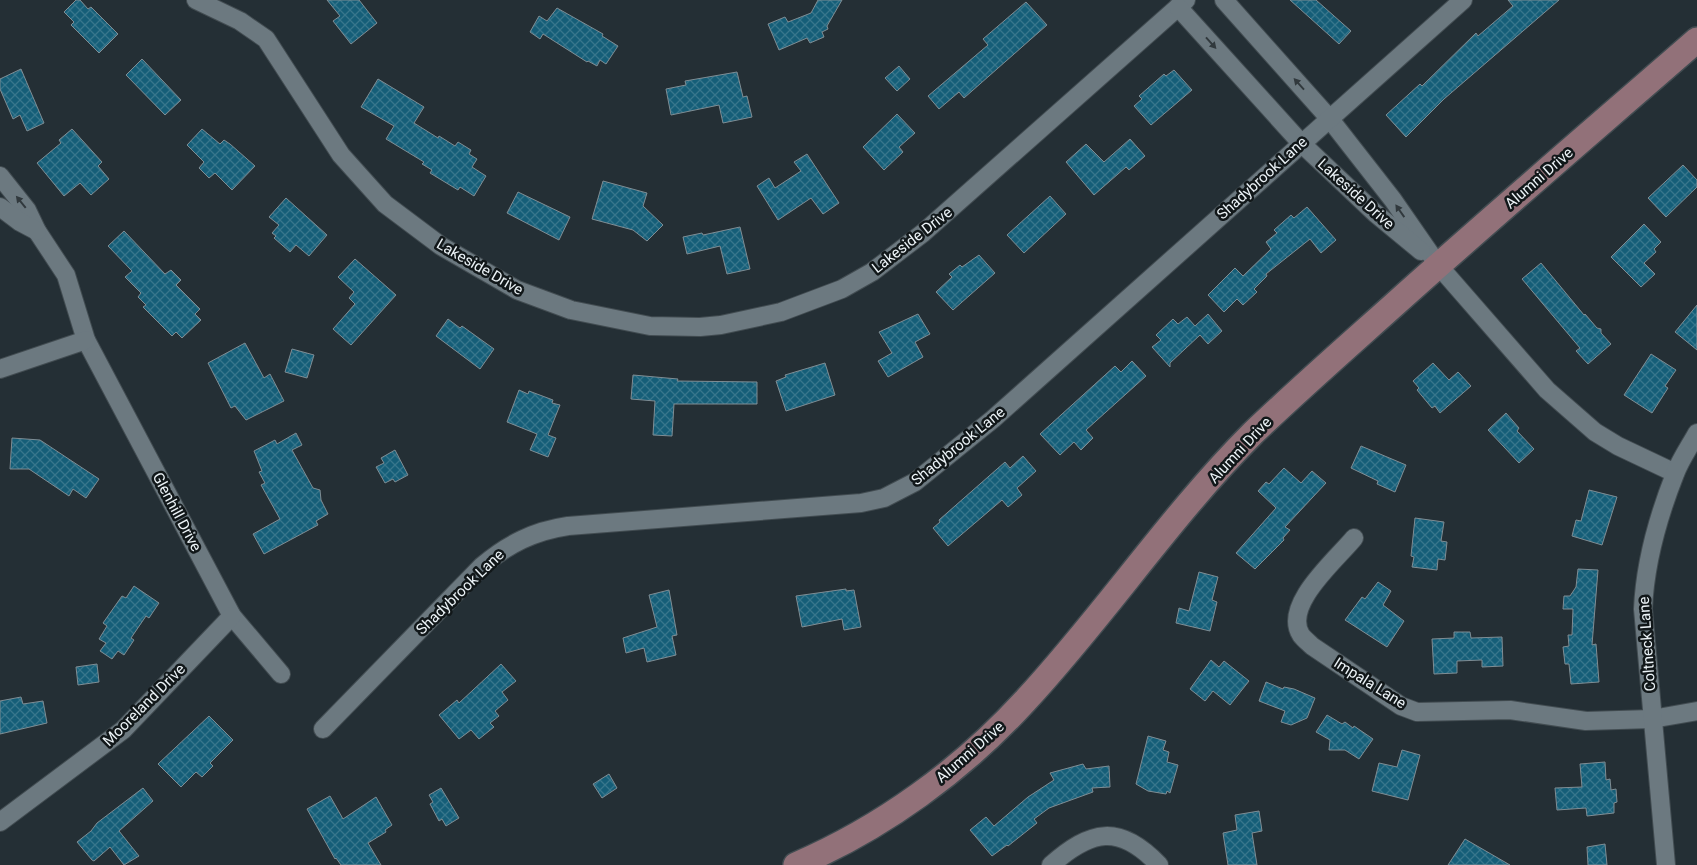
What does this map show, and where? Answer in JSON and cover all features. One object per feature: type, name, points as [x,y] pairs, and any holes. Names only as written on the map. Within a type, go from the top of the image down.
[{"type":"main road","name":"Alumni Drive","points":[[796,865],[840,844],[890,815],[971,754],[1024,702],[1055,667],[1189,505],[1246,441],[1438,265],[1697,40]]},
{"type":"street","name":"Lakeside Drive","points":[[196,0],[240,21],[266,39],[341,156],[386,204],[441,246],[517,290],[571,310],[650,326],[700,327],[721,325],[781,312],[842,289],[872,272],[923,234],[1182,4],[1301,143],[1375,213],[1438,265]]},
{"type":"street","name":"Lakeside Drive","points":[[1224,0],[1329,118],[1393,200],[1438,265],[1547,390],[1574,415],[1618,446],[1675,473]]},
{"type":"street","name":"Shadybrook Lane","points":[[323,729],[482,566],[510,545],[527,536],[545,530],[568,526],[861,503],[900,492],[936,467],[993,419],[1463,0]]},
{"type":"street","name":"Glenhill Drive","points":[[0,176],[28,210],[37,231],[66,275],[86,340],[232,616],[281,674]]},
{"type":"street","points":[[0,207],[20,222],[37,231]]},
{"type":"street","points":[[0,368],[86,340]]},
{"type":"street","name":"Coltneck Lane","points":[[1666,865],[1643,609],[1644,583],[1648,558],[1675,473],[1697,433]]},
{"type":"street","name":"Impala Lane","points":[[1354,538],[1303,598],[1297,621],[1300,634],[1312,646],[1401,706],[1417,712],[1510,710],[1586,721],[1652,719],[1697,710]]},
{"type":"street","name":"Mooreland Drive","points":[[0,822],[123,730],[232,616]]},
{"type":"street","points":[[1050,865],[1067,851],[1087,839],[1101,835],[1116,836],[1134,843],[1159,865]]},
{"type":"building","points":[[76,0],[80,0],[88,9],[91,7],[118,34],[99,53],[71,25],[74,22],[64,12]]},
{"type":"building","points":[[327,0],[359,0],[377,23],[351,44],[333,21],[340,16]]},
{"type":"building","points":[[818,0],[842,0],[827,26],[828,29],[822,32],[824,37],[810,43],[807,38],[779,50],[768,24],[785,17],[788,22],[811,13]]},
{"type":"building","points":[[1290,0],[1316,0],[1351,31],[1339,44]]},
{"type":"building","points":[[1508,0],[1559,0],[1444,99],[1406,137],[1386,115],[1420,84],[1422,86],[1476,33],[1478,36],[1513,6]]},
{"type":"building","points":[[1026,2],[1047,25],[964,98],[959,92],[939,109],[928,96],[988,45],[983,39]]},
{"type":"building","points":[[557,8],[603,34],[602,36],[618,46],[606,64],[600,60],[597,66],[587,62],[543,34],[540,39],[530,32],[539,16],[547,21]]},
{"type":"building","points":[[142,59],[181,100],[165,115],[126,75]]},
{"type":"building","points":[[899,66],[910,79],[897,91],[885,78]]},
{"type":"building","points":[[21,69],[44,123],[27,131],[20,115],[13,119],[0,89],[0,79]]},
{"type":"building","points":[[1174,70],[1192,90],[1151,125],[1134,106],[1142,99],[1139,96],[1164,74],[1166,76]]},
{"type":"building","points":[[737,72],[743,97],[747,96],[752,117],[723,123],[719,105],[671,115],[666,89],[686,85],[685,81]]},
{"type":"building","points":[[378,79],[424,107],[414,123],[438,138],[439,136],[455,146],[458,142],[471,150],[469,154],[477,159],[472,167],[486,176],[474,196],[460,187],[458,190],[430,173],[432,170],[422,164],[424,162],[386,139],[394,126],[361,107]]},
{"type":"building","points":[[897,114],[915,133],[899,147],[903,152],[884,170],[863,147]]},
{"type":"building","points":[[72,129],[102,162],[98,166],[109,179],[91,195],[80,183],[64,196],[37,163],[61,143],[59,140]]},
{"type":"building","points":[[202,129],[220,144],[224,140],[230,144],[255,166],[232,190],[215,173],[209,178],[199,168],[204,162],[187,145]]},
{"type":"building","points":[[1130,139],[1145,156],[1129,170],[1126,167],[1094,195],[1066,162],[1086,144],[1104,162]]},
{"type":"building","points":[[807,154],[839,203],[823,214],[811,198],[778,220],[757,186],[769,178],[775,188],[801,171],[794,162]]},
{"type":"building","points":[[1683,165],[1697,180],[1697,187],[1666,217],[1648,198]]},
{"type":"building","points":[[603,181],[647,193],[643,206],[663,225],[647,241],[633,230],[592,219]]},
{"type":"building","points":[[518,192],[570,217],[559,240],[507,213]]},
{"type":"building","points":[[1050,196],[1066,214],[1024,253],[1007,235]]},
{"type":"building","points":[[286,198],[327,235],[309,256],[296,245],[290,252],[274,238],[276,236],[272,233],[279,225],[269,217]]},
{"type":"building","points":[[1307,207],[1336,240],[1321,253],[1310,239],[1266,274],[1267,276],[1254,289],[1257,292],[1243,305],[1237,299],[1224,312],[1208,295],[1235,268],[1243,276],[1271,249],[1266,242],[1277,233],[1274,230],[1291,215],[1294,218]]},
{"type":"building","points":[[1644,224],[1661,242],[1654,249],[1656,252],[1644,263],[1655,274],[1641,287],[1611,257]]},
{"type":"building","points":[[740,227],[750,269],[727,274],[720,246],[687,254],[683,237]]},
{"type":"building","points":[[124,231],[165,274],[171,270],[181,280],[176,285],[200,309],[195,314],[201,320],[182,338],[176,332],[172,336],[143,307],[146,305],[138,297],[141,293],[125,277],[132,271],[108,246]]},
{"type":"building","points":[[979,255],[995,273],[953,310],[936,292],[952,277],[949,274],[960,265],[962,267]]},
{"type":"building","points":[[355,259],[396,295],[351,345],[333,329],[355,304],[349,298],[354,292],[338,277]]},
{"type":"building","points":[[1541,263],[1584,315],[1597,328],[1601,329],[1601,333],[1611,344],[1588,364],[1576,351],[1580,348],[1522,279]]},
{"type":"building","points":[[1697,305],[1697,350],[1675,332]]},
{"type":"building","points":[[918,314],[930,334],[915,342],[923,357],[888,377],[878,361],[892,353],[879,332]]},
{"type":"building","points":[[1208,314],[1222,331],[1208,344],[1200,335],[1170,363],[1170,367],[1152,347],[1161,340],[1156,335],[1173,319],[1178,324],[1187,317],[1195,326]]},
{"type":"building","points":[[448,319],[460,328],[462,326],[494,349],[480,369],[436,336]]},
{"type":"building","points":[[245,343],[264,378],[270,374],[284,401],[246,420],[235,406],[231,408],[208,363]]},
{"type":"building","points":[[292,349],[314,355],[307,378],[285,372]]},
{"type":"building","points":[[1651,354],[1676,370],[1665,386],[1668,388],[1652,413],[1624,395]]},
{"type":"building","points":[[1132,361],[1146,376],[1086,430],[1093,438],[1081,450],[1074,442],[1060,455],[1040,434],[1115,366],[1121,372]]},
{"type":"building","points":[[825,363],[835,395],[786,411],[776,381],[786,377],[785,375]]},
{"type":"building","points":[[1433,363],[1449,380],[1458,372],[1471,386],[1440,413],[1435,406],[1432,408],[1417,390],[1419,388],[1413,381]]},
{"type":"building","points":[[633,375],[678,379],[677,381],[757,382],[757,404],[674,404],[672,436],[653,435],[655,401],[631,399]]},
{"type":"building","points":[[519,390],[528,394],[529,391],[553,400],[552,403],[560,405],[548,435],[556,438],[548,457],[530,450],[537,434],[507,422]]},
{"type":"building","points":[[1506,413],[1519,428],[1517,431],[1534,449],[1519,463],[1488,430]]},
{"type":"building","points":[[296,433],[302,445],[292,450],[313,488],[320,490],[321,500],[328,514],[316,521],[318,525],[264,554],[253,534],[280,519],[261,485],[265,483],[259,472],[262,471],[254,451],[275,440],[277,444]]},
{"type":"building","points":[[12,438],[40,440],[99,479],[86,498],[73,489],[69,496],[29,469],[10,469]]},
{"type":"building","points":[[1361,446],[1406,465],[1395,492],[1377,484],[1378,481],[1351,468]]},
{"type":"building","points":[[395,450],[408,475],[395,482],[393,479],[385,483],[376,467],[384,463],[381,458]]},
{"type":"building","points":[[1023,456],[1036,471],[1017,488],[1022,495],[1008,507],[1002,500],[948,546],[933,528],[940,522],[939,520],[1005,462],[1010,468]]},
{"type":"building","points":[[1284,468],[1301,483],[1312,471],[1326,483],[1285,527],[1290,530],[1283,538],[1284,540],[1255,569],[1236,553],[1276,508],[1258,491],[1266,482],[1269,484]]},
{"type":"building","points":[[1589,490],[1617,497],[1602,545],[1572,536],[1576,520],[1581,521]]},
{"type":"building","points":[[1415,518],[1444,522],[1441,541],[1447,542],[1445,560],[1438,559],[1437,570],[1412,567],[1414,557],[1411,556]]},
{"type":"building","points":[[1578,569],[1598,570],[1592,645],[1596,644],[1599,682],[1571,684],[1569,664],[1565,664],[1563,647],[1569,646],[1568,635],[1572,635],[1573,609],[1563,609],[1564,596],[1570,596],[1576,587]]},
{"type":"building","points":[[1199,572],[1218,577],[1212,600],[1217,602],[1210,631],[1176,623],[1179,608],[1189,611]]},
{"type":"building","points":[[1378,582],[1391,591],[1383,605],[1404,621],[1387,647],[1345,620],[1362,597],[1365,599]]},
{"type":"building","points":[[134,586],[159,603],[149,618],[146,616],[131,638],[134,640],[124,655],[118,651],[112,659],[100,651],[106,643],[99,639],[107,626],[103,623],[122,596],[126,598]]},
{"type":"building","points":[[846,589],[846,591],[854,590],[861,627],[844,630],[842,619],[802,627],[796,596]]},
{"type":"building","points":[[669,590],[677,635],[672,636],[676,655],[647,662],[644,648],[626,653],[623,638],[657,627],[649,595]]},
{"type":"building","points":[[1454,632],[1470,632],[1471,638],[1502,637],[1503,666],[1482,667],[1482,660],[1457,661],[1457,673],[1434,674],[1432,639],[1454,638]]},
{"type":"building","points":[[1211,660],[1219,667],[1224,661],[1249,681],[1230,705],[1213,691],[1205,701],[1190,689]]},
{"type":"building","points":[[97,664],[99,682],[78,685],[76,667]]},
{"type":"building","points":[[501,664],[516,681],[502,692],[508,700],[495,711],[499,716],[490,723],[494,727],[479,739],[471,730],[459,739],[439,715],[457,700],[459,703]]},
{"type":"building","points":[[1266,682],[1283,689],[1284,687],[1294,689],[1315,698],[1307,718],[1291,725],[1281,722],[1285,711],[1259,701]]},
{"type":"building","points":[[21,697],[23,704],[43,701],[47,723],[0,734],[0,701]]},
{"type":"building","points":[[1327,715],[1342,724],[1345,722],[1353,728],[1354,726],[1373,739],[1359,759],[1345,750],[1329,750],[1330,740],[1316,732]]},
{"type":"building","points":[[209,716],[233,740],[210,763],[213,766],[202,777],[196,772],[181,787],[158,764]]},
{"type":"building","points":[[1148,736],[1166,741],[1163,750],[1169,752],[1167,762],[1178,765],[1170,793],[1167,791],[1166,794],[1148,791],[1136,784]]},
{"type":"building","points":[[1402,750],[1420,755],[1408,800],[1372,791],[1379,763],[1397,767]]},
{"type":"building","points":[[1605,762],[1606,780],[1610,779],[1611,790],[1616,789],[1617,802],[1614,803],[1614,813],[1587,816],[1586,808],[1557,810],[1555,788],[1582,787],[1580,764]]},
{"type":"building","points":[[1083,764],[1086,769],[1109,766],[1110,787],[1092,788],[1093,792],[1049,808],[1034,819],[1037,823],[992,856],[970,830],[986,817],[994,826],[1028,797],[1054,780],[1050,773]]},
{"type":"building","points":[[609,774],[617,788],[602,798],[593,784]]},
{"type":"building","points":[[143,788],[153,801],[119,831],[139,856],[124,865],[110,847],[94,861],[92,860],[77,842],[91,831],[97,823]]},
{"type":"building","points":[[441,788],[459,818],[446,826],[442,819],[439,821],[430,804],[433,802],[429,795]]},
{"type":"building","points":[[330,796],[343,819],[376,797],[392,825],[385,830],[386,832],[368,843],[381,865],[341,865],[335,859],[307,809]]},
{"type":"building","points":[[1259,811],[1262,831],[1252,833],[1257,865],[1228,865],[1223,833],[1237,830],[1235,815]]},
{"type":"building","points":[[1465,839],[1510,865],[1448,865]]},
{"type":"building","points":[[1605,844],[1607,865],[1588,865],[1587,847]]}]
